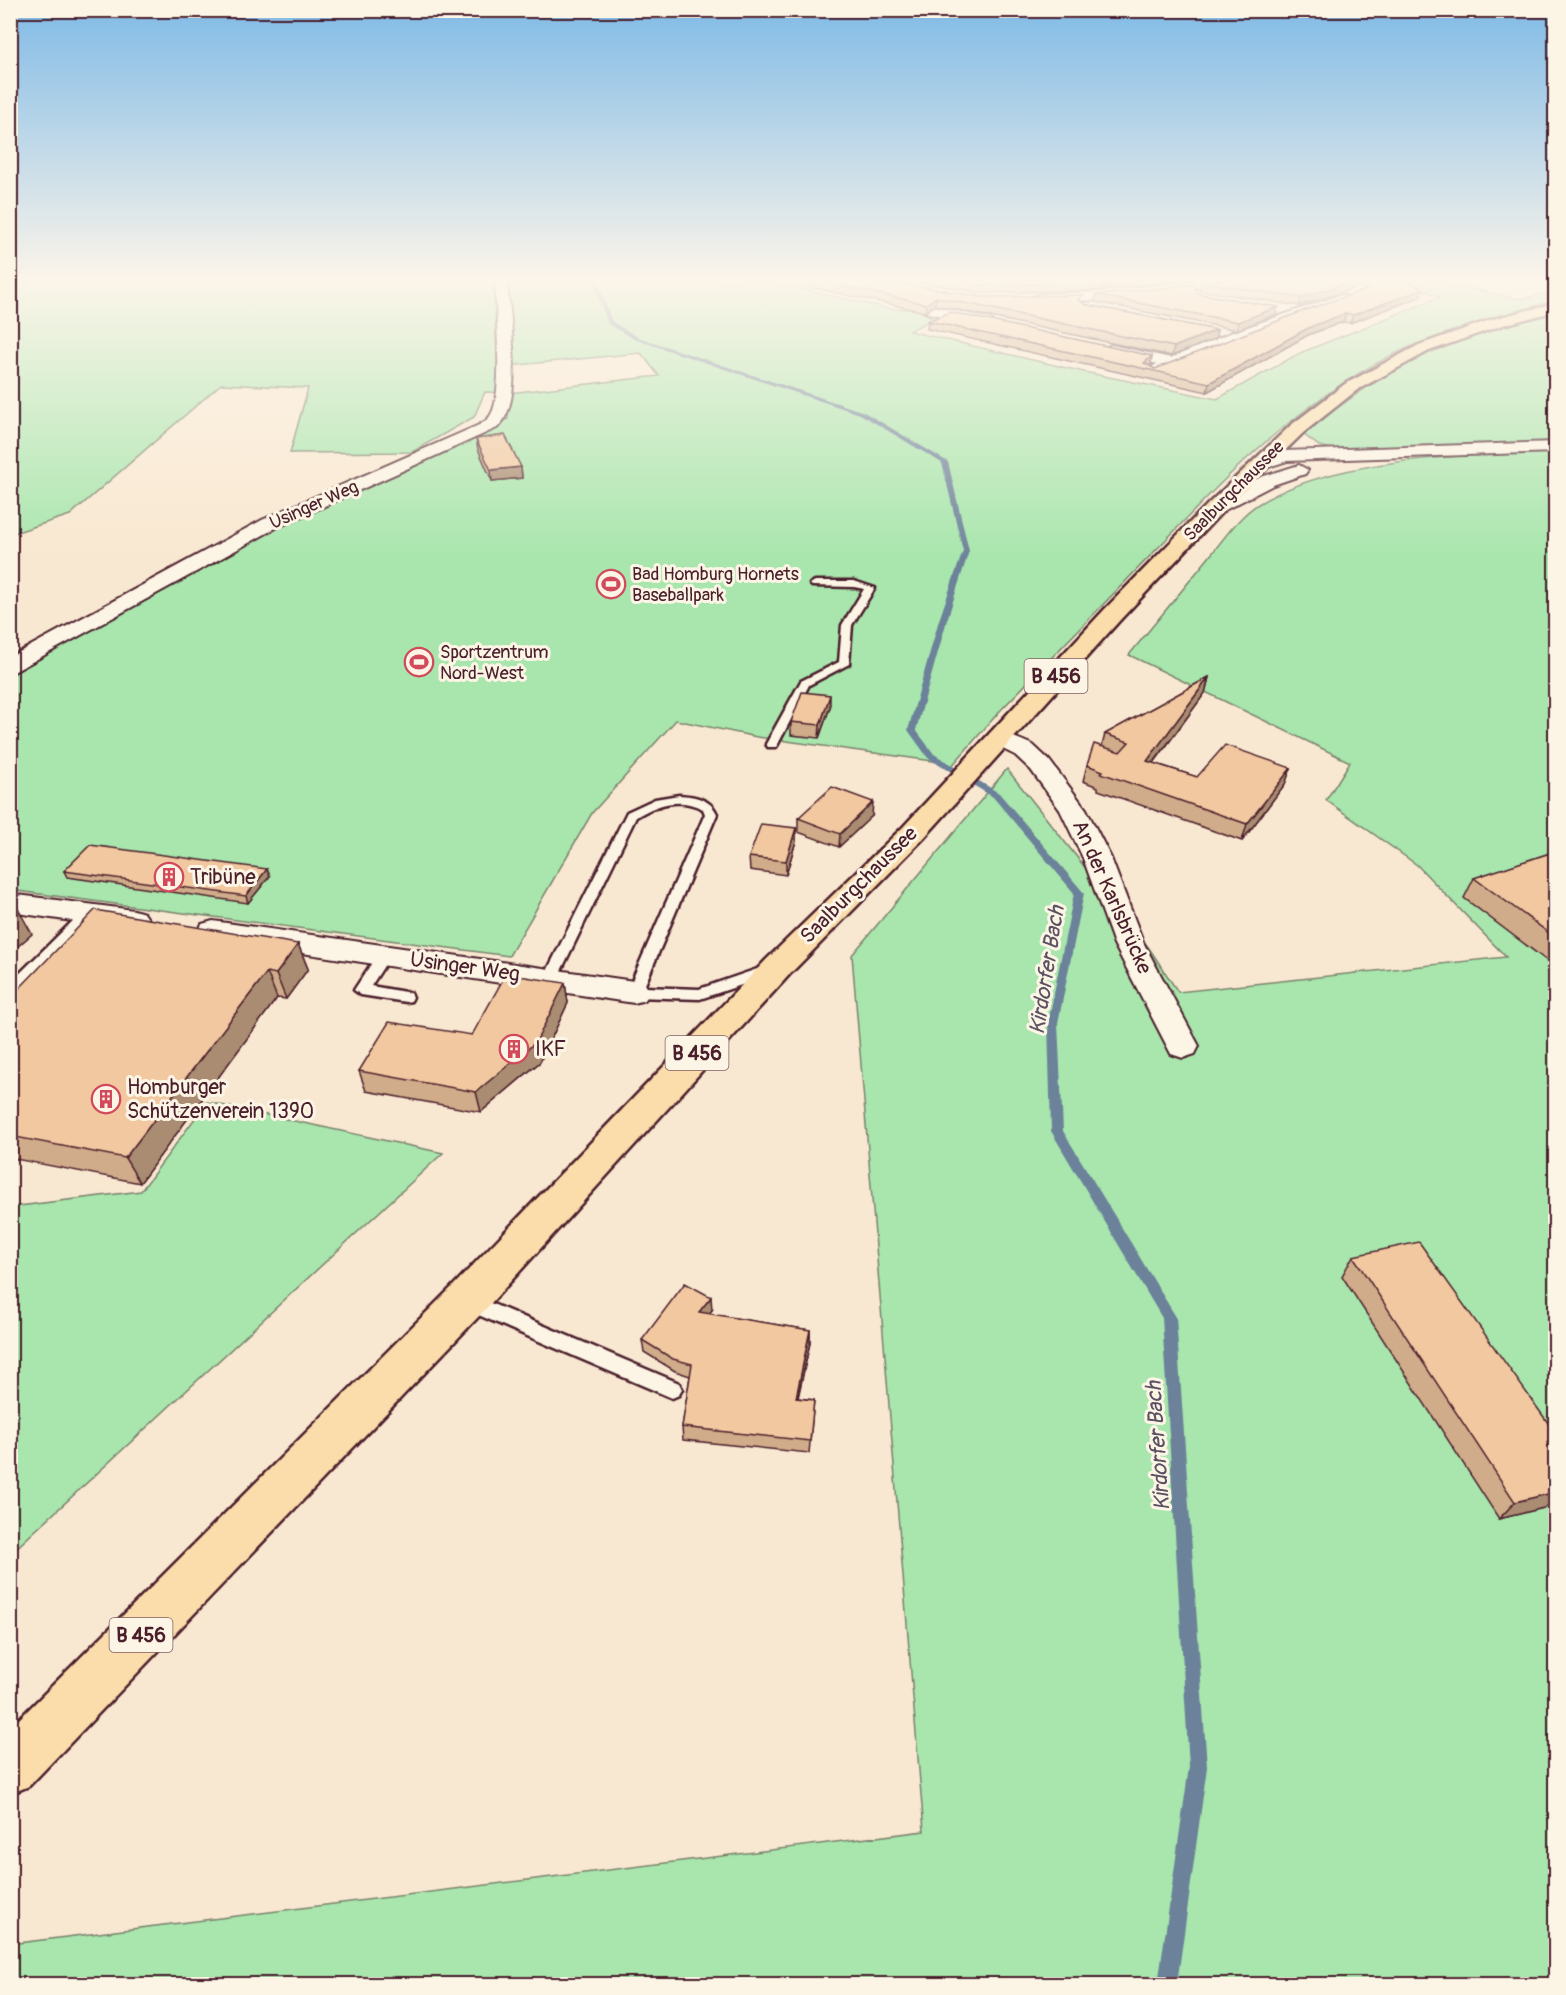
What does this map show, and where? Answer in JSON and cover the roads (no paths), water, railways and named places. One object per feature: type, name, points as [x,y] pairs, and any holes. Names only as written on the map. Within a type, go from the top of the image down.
[{"type":"main road","name":"Saalburgchaussee","points":[[778,967],[940,803],[1216,507],[1297,429],[1351,387],[1379,372]]},
{"type":"main road","name":"B 456","points":[[10,1767],[466,1301],[778,967]]},
{"type":"street","name":"Usinger Weg","points":[[10,667],[269,524],[485,429],[498,418],[502,398],[502,372]]},
{"type":"street","points":[[1143,375],[1149,372]]},
{"type":"street","points":[[1297,429],[1295,440],[1303,445],[1338,454]]},
{"type":"street","points":[[1262,464],[1285,456],[1370,455],[1556,447]]},
{"type":"street","points":[[1216,507],[1267,481],[1309,467],[1370,455]]},
{"type":"street","name":"An der Karlsbrücke","points":[[999,738],[1024,750],[1040,765],[1072,808],[1097,858],[1129,944],[1183,1046]]},
{"type":"street","name":"Usinger Weg","points":[[10,903],[634,992]]},
{"type":"lane","points":[[772,744],[806,683],[844,664],[847,625],[870,588],[854,584],[815,584]]},
{"type":"lane","points":[[550,979],[631,815],[655,802],[701,796],[711,814],[634,992],[700,994],[778,967]]},
{"type":"lane","points":[[10,992],[89,913]]},
{"type":"lane","points":[[384,955],[360,990],[406,997]]},
{"type":"lane","points":[[466,1301],[672,1389]]},
{"type":"waterway","name":"Kirdorfer Bach","points":[[739,372],[862,413],[945,462],[966,551],[943,620],[912,730],[931,756],[996,795],[1079,893],[1053,1023],[1057,1131],[1169,1317],[1198,1767],[1168,1984]]},
{"type":"place","name":"Bad Homburg Hornets Baseballpark","points":[[611,584]]},
{"type":"place","name":"Sportzentrum Nord-West","points":[[419,662]]},
{"type":"place","name":"Tribüne","points":[[169,877]]},
{"type":"place","name":"IKF","points":[[514,1049]]},
{"type":"place","name":"Homburger Schützenverein 1390","points":[[106,1099]]}]
